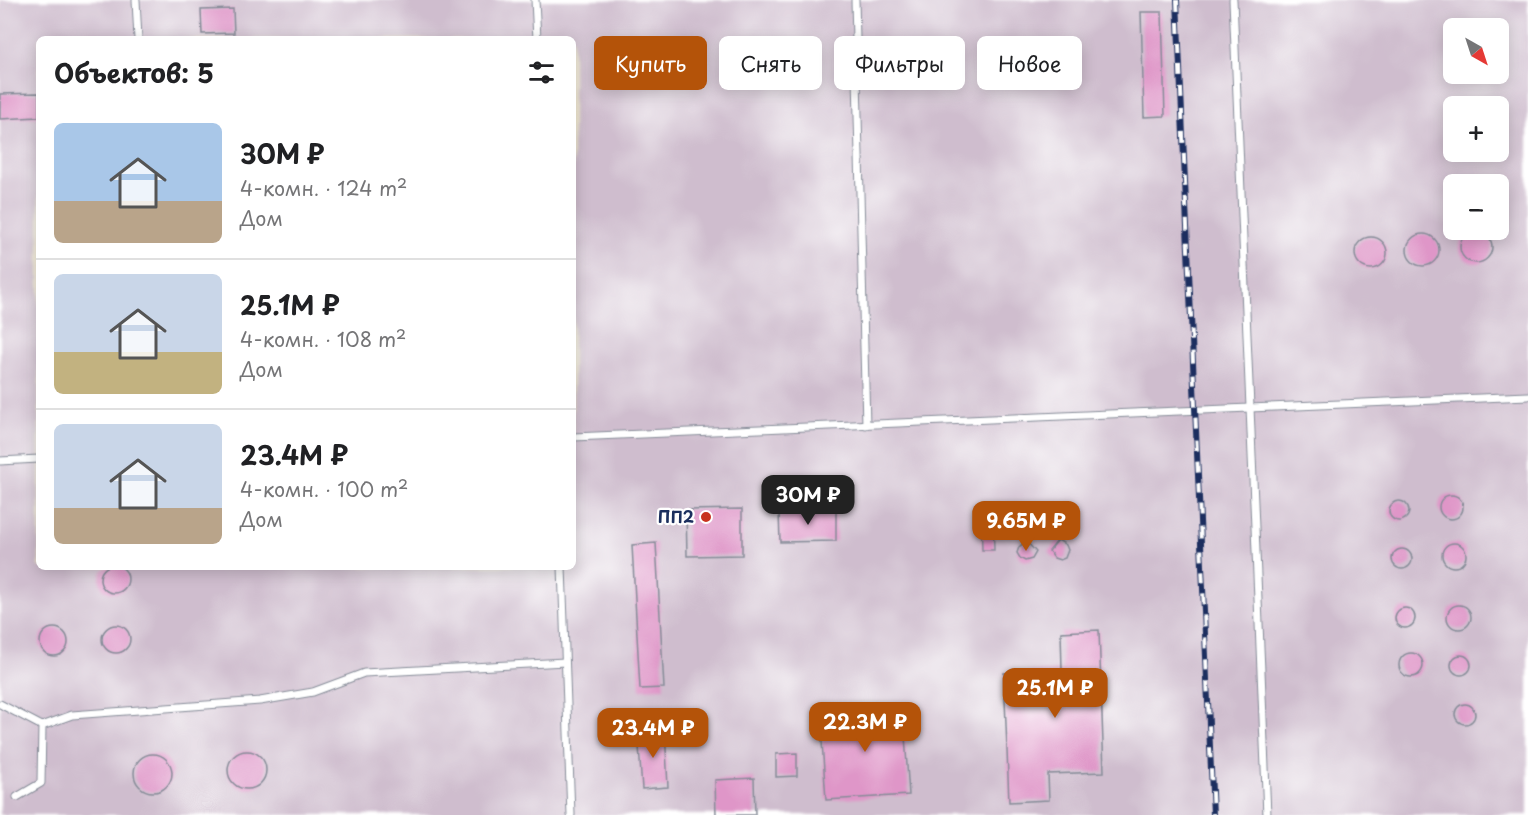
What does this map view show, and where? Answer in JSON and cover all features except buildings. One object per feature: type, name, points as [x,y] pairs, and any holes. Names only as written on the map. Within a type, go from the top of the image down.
[{"type":"lane","points":[[136,0],[138,36]]},
{"type":"lane","points":[[535,0],[537,36]]},
{"type":"lane","points":[[855,0],[866,425]]},
{"type":"lane","points":[[1233,0],[1268,815]]},
{"type":"lane","points":[[576,437],[1249,410],[1528,396]]},
{"type":"lane","points":[[0,460],[36,459]]},
{"type":"lane","points":[[562,570],[571,815]]},
{"type":"lane","points":[[0,704],[42,726],[72,715],[260,701],[313,692],[364,673],[565,662]]},
{"type":"lane","points":[[17,796],[41,783],[42,726]]},
{"type":"shaded area","points":[[0,0],[1528,0],[1528,815],[0,815]]},
{"type":"railway","points":[[1177,0],[1213,815]]},
{"type":"place","name":"ПП2","points":[[706,517]]}]
